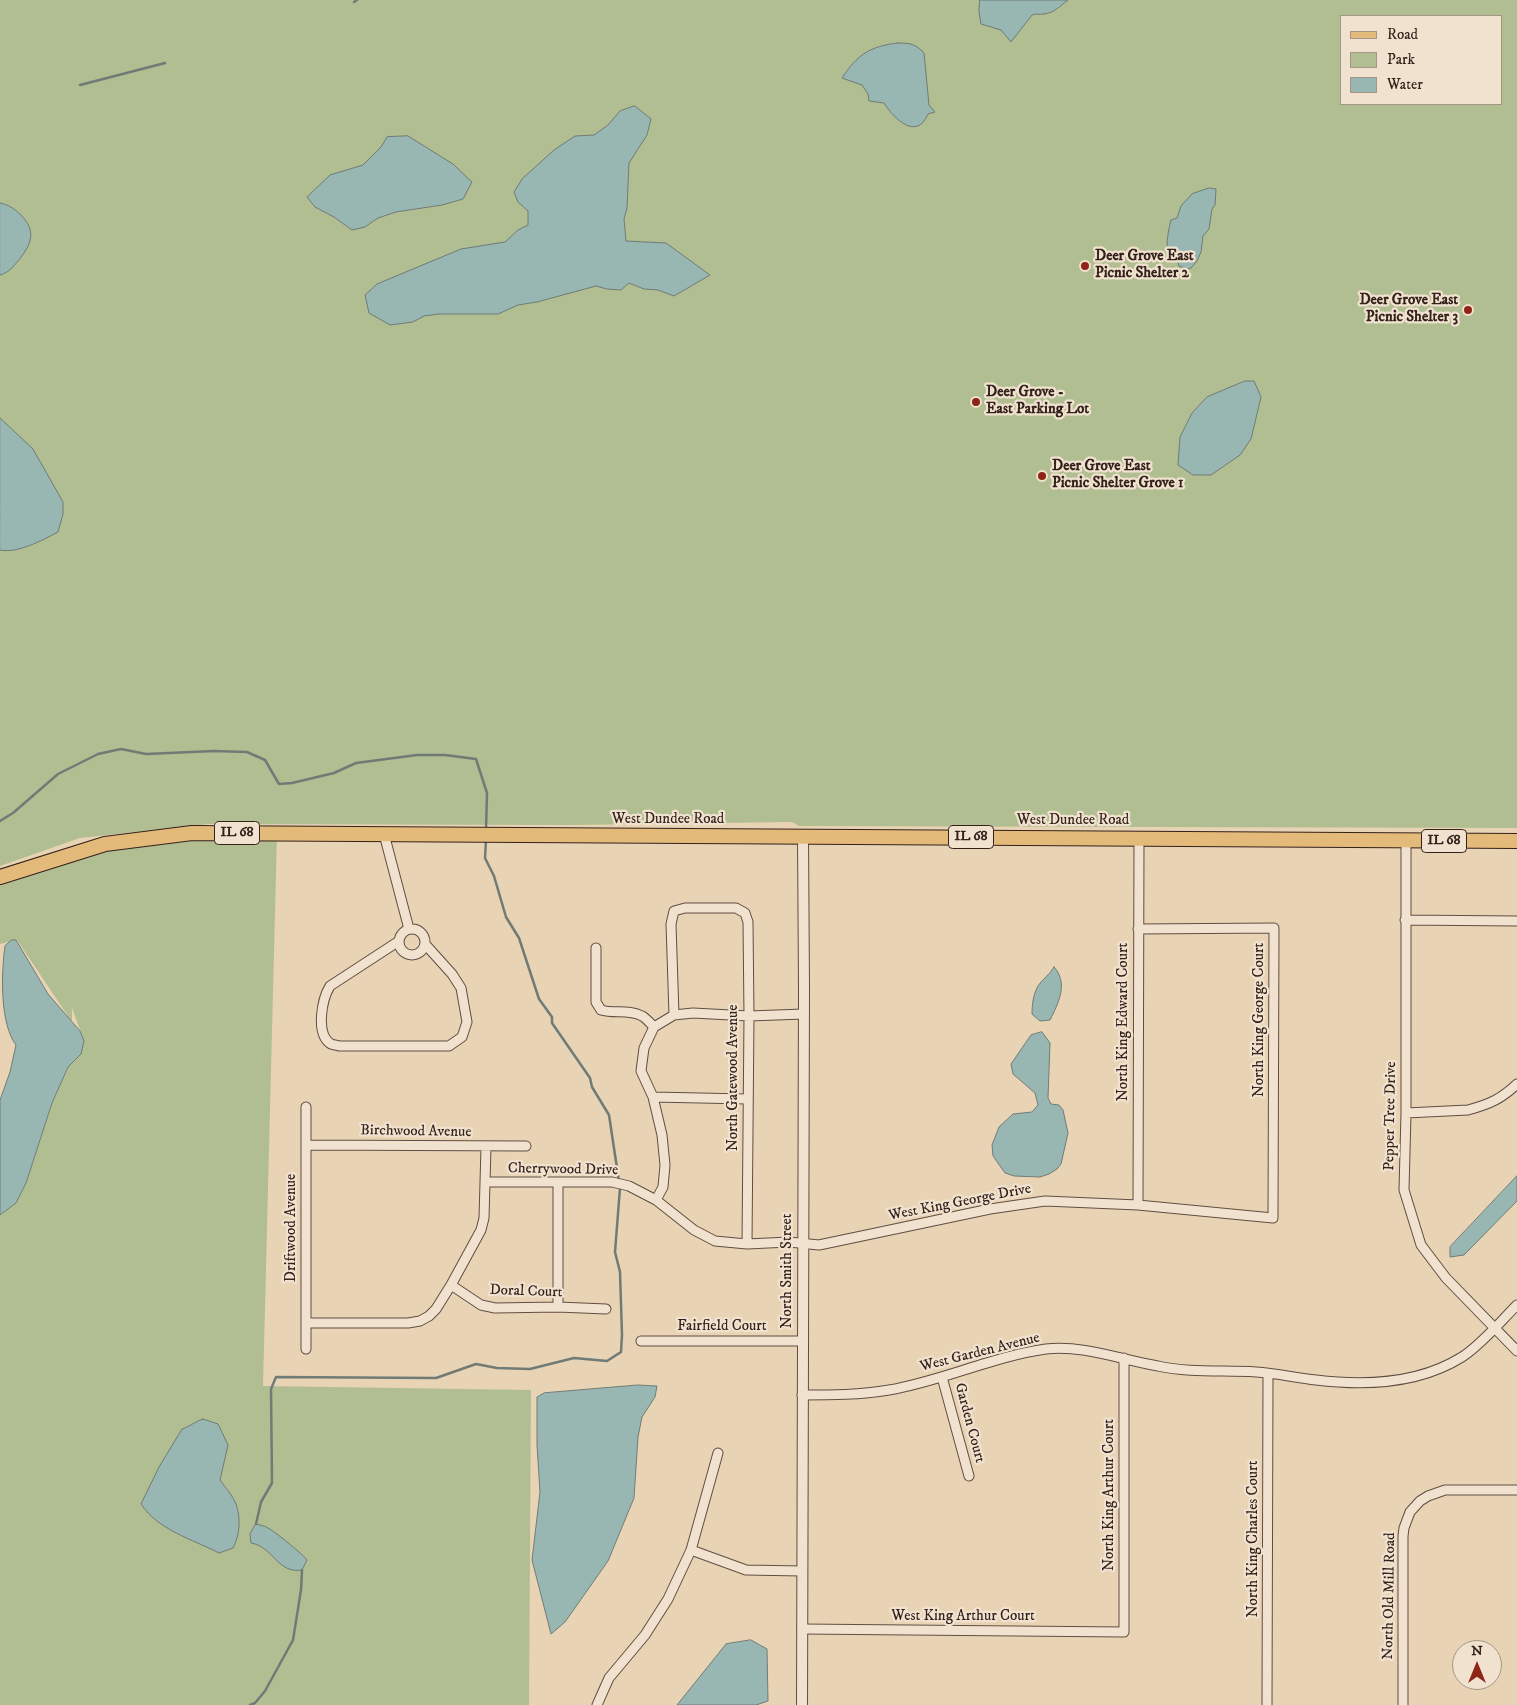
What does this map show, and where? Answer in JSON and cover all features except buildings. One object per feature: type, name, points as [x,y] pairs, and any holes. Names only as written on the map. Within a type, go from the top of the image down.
[{"type":"main road","name":"West Dundee Road","points":[[0,877],[105,844],[192,833],[1406,841]]},
{"type":"main road","name":"IL 68","points":[[1406,841],[1517,842]]},
{"type":"street","points":[[384,834],[409,929]]},
{"type":"street","name":"North Smith Street","points":[[802,1705],[803,837]]},
{"type":"street","name":"North King Edward Court","points":[[1138,838],[1138,1205]]},
{"type":"street","name":"Pepper Tree Drive","points":[[1406,841],[1406,1113],[1404,1190],[1421,1245],[1446,1278],[1517,1351]]},
{"type":"street","name":"North Gatewood Avenue","points":[[674,1015],[671,924],[674,911],[684,908],[736,908],[745,912],[748,922],[749,1016],[747,1244]]},
{"type":"street","points":[[1405,920],[1517,921]]},
{"type":"street","name":"North King George Court","points":[[1138,929],[1274,928],[1273,1218]]},
{"type":"street","points":[[399,941],[330,986],[324,995],[321,1027],[331,1044],[339,1046],[449,1046],[462,1037],[467,1022],[460,988],[452,974],[425,944],[425,940],[418,930],[409,929],[402,933],[399,941],[401,950],[413,955],[421,951],[425,944]]},
{"type":"street","points":[[596,948],[596,1002],[601,1010],[609,1013],[631,1012],[643,1016],[654,1027]]},
{"type":"street","points":[[656,1200],[663,1187],[665,1165],[662,1135],[653,1097],[641,1071],[644,1048],[654,1027],[674,1015],[693,1013],[749,1016],[804,1014]]},
{"type":"street","points":[[1406,1113],[1468,1110],[1505,1096],[1517,1084]]},
{"type":"street","points":[[653,1097],[747,1099]]},
{"type":"street","name":"Driftwood Avenue","points":[[306,1108],[306,1349]]},
{"type":"street","name":"Birchwood Avenue","points":[[306,1145],[526,1146]]},
{"type":"street","points":[[306,1323],[408,1323],[420,1321],[429,1316],[451,1286],[481,1230],[484,1218],[486,1146]]},
{"type":"street","name":"Cherrywood Drive","points":[[485,1182],[612,1182],[629,1186],[656,1200],[694,1230],[714,1241],[747,1244],[803,1243]]},
{"type":"street","points":[[558,1182],[558,1307]]},
{"type":"street","name":"West King George Drive","points":[[803,1243],[819,1245],[1015,1205],[1062,1201],[1138,1205],[1273,1218]]},
{"type":"street","name":"Doral Court","points":[[451,1286],[481,1305],[495,1308],[558,1307],[606,1309]]},
{"type":"street","name":"West Garden Avenue","points":[[802,1395],[850,1394],[890,1390],[1047,1349],[1083,1349],[1158,1366],[1192,1371],[1268,1374],[1342,1382],[1388,1382],[1426,1374],[1464,1356],[1517,1305]]},
{"type":"street","name":"Fairfield Court","points":[[641,1341],[803,1341]]},
{"type":"street","name":"North King Arthur Court","points":[[1124,1358],[1124,1632]]},
{"type":"street","name":"North King Charles Court","points":[[1267,1705],[1268,1374]]},
{"type":"street","name":"Garden Court","points":[[942,1377],[969,1476]]},
{"type":"street","points":[[597,1705],[609,1678],[645,1635],[668,1599],[691,1550],[718,1454]]},
{"type":"street","name":"North Old Mill Road","points":[[1403,1705],[1403,1536],[1410,1512],[1420,1501],[1445,1490],[1517,1490]]},
{"type":"street","points":[[691,1550],[746,1570],[802,1571]]},
{"type":"street","name":"West King Arthur Court","points":[[802,1629],[1124,1632]]},
{"type":"green space","points":[[0,0],[1517,0],[1517,828],[799,826],[792,822],[570,825],[209,824],[80,838],[0,866]]},
{"type":"green space","points":[[277,833],[263,1386],[531,1390],[529,1705],[0,1705],[0,1215],[16,1203],[26,1183],[52,1103],[68,1067],[81,1054],[84,1041],[72,1008],[72,1022],[17,940],[0,944],[0,877],[155,838]]},
{"type":"water","points":[[980,0],[1068,0],[1051,12],[1032,15],[1011,42],[1001,30],[981,24]]},
{"type":"water","points":[[898,43],[912,45],[924,53],[929,105],[935,112],[928,114],[918,126],[912,127],[899,121],[884,103],[869,101],[868,94],[862,85],[842,78],[853,63],[865,53],[880,46]]},
{"type":"water","points":[[635,106],[651,119],[647,135],[629,163],[627,208],[624,219],[626,241],[666,243],[710,275],[674,296],[658,290],[644,289],[629,283],[621,290],[596,286],[537,302],[518,305],[498,314],[439,314],[424,316],[413,322],[390,325],[369,313],[365,295],[377,284],[461,249],[505,242],[518,230],[528,225],[528,211],[518,202],[514,192],[522,179],[554,150],[575,136],[594,135],[608,125],[620,111]]},
{"type":"water","points":[[408,136],[453,164],[472,182],[463,199],[442,205],[396,212],[378,218],[365,227],[352,230],[334,217],[315,207],[307,197],[330,175],[363,165],[381,147],[387,137]]},
{"type":"water","points":[[1209,188],[1216,189],[1215,205],[1212,209],[1209,229],[1203,236],[1201,252],[1197,261],[1188,269],[1179,266],[1177,260],[1171,261],[1169,257],[1167,241],[1171,220],[1177,218],[1181,206],[1192,194]]},
{"type":"water","points":[[0,203],[11,207],[20,214],[29,226],[31,238],[27,249],[18,261],[8,272],[0,275]]},
{"type":"water","points":[[1245,381],[1254,381],[1261,397],[1251,439],[1240,455],[1211,475],[1193,475],[1178,465],[1180,437],[1192,413],[1207,397]]},
{"type":"water","points":[[0,418],[33,449],[63,502],[63,514],[58,532],[30,546],[7,551],[0,550]]},
{"type":"water","points":[[12,940],[16,940],[48,994],[80,1031],[84,1041],[81,1054],[68,1067],[52,1103],[26,1183],[16,1203],[0,1215],[0,1100],[10,1072],[16,1045],[7,1025],[3,998],[5,946]]},
{"type":"water","points":[[1054,967],[1061,980],[1061,994],[1050,1020],[1040,1021],[1032,1014],[1034,996],[1036,989]]},
{"type":"water","points":[[1042,1032],[1050,1043],[1048,1098],[1051,1104],[1059,1105],[1063,1110],[1068,1133],[1061,1164],[1057,1169],[1040,1177],[1014,1176],[1005,1173],[993,1156],[992,1145],[999,1127],[1013,1114],[1032,1112],[1038,1105],[1035,1093],[1013,1074],[1011,1064],[1031,1035]]},
{"type":"water","points":[[1517,1176],[1517,1201],[1464,1255],[1450,1257],[1450,1247]]},
{"type":"water","points":[[638,1385],[657,1386],[655,1397],[642,1417],[638,1437],[634,1498],[608,1561],[565,1622],[551,1634],[532,1560],[540,1492],[537,1445],[537,1397],[544,1393]]},
{"type":"water","points":[[203,1419],[218,1424],[228,1445],[220,1480],[235,1501],[239,1515],[238,1532],[233,1548],[219,1553],[166,1527],[148,1513],[141,1504],[159,1467],[182,1429]]},
{"type":"water","points":[[256,1524],[271,1530],[289,1543],[307,1560],[302,1570],[287,1568],[265,1549],[251,1543],[250,1534]]},
{"type":"water","points":[[751,1640],[767,1649],[768,1701],[756,1705],[677,1705],[726,1644]]},
{"type":"waterway","points":[[80,85],[165,63]]},
{"type":"waterway","points":[[0,821],[13,813],[58,774],[98,754],[121,749],[146,754],[214,751],[247,752],[265,760],[279,784],[292,783],[334,773],[356,763],[417,755],[445,755],[476,759],[487,793],[486,830]]},
{"type":"waterway","points":[[256,1524],[261,1502],[272,1483],[271,1389],[276,1377],[436,1378],[476,1364],[497,1368],[530,1369],[574,1358],[607,1361],[621,1352],[620,1272],[615,1252],[620,1188],[609,1115],[592,1087],[590,1078],[552,1023],[552,1017],[539,999],[519,938],[506,917],[494,876],[485,858],[486,840]]},
{"type":"waterway","points":[[250,1705],[255,1703],[265,1691],[293,1640],[301,1590],[302,1570]]},
{"type":"place","name":"Deer Grove East Picnic Shelter 2","points":[[1085,266]]},
{"type":"place","name":"Deer Grove East Picnic Shelter 3","points":[[1468,310]]},
{"type":"place","name":"Deer Grove - East Parking Lot","points":[[976,402]]},
{"type":"place","name":"Deer Grove East Picnic Shelter Grove 1","points":[[1042,476]]}]
